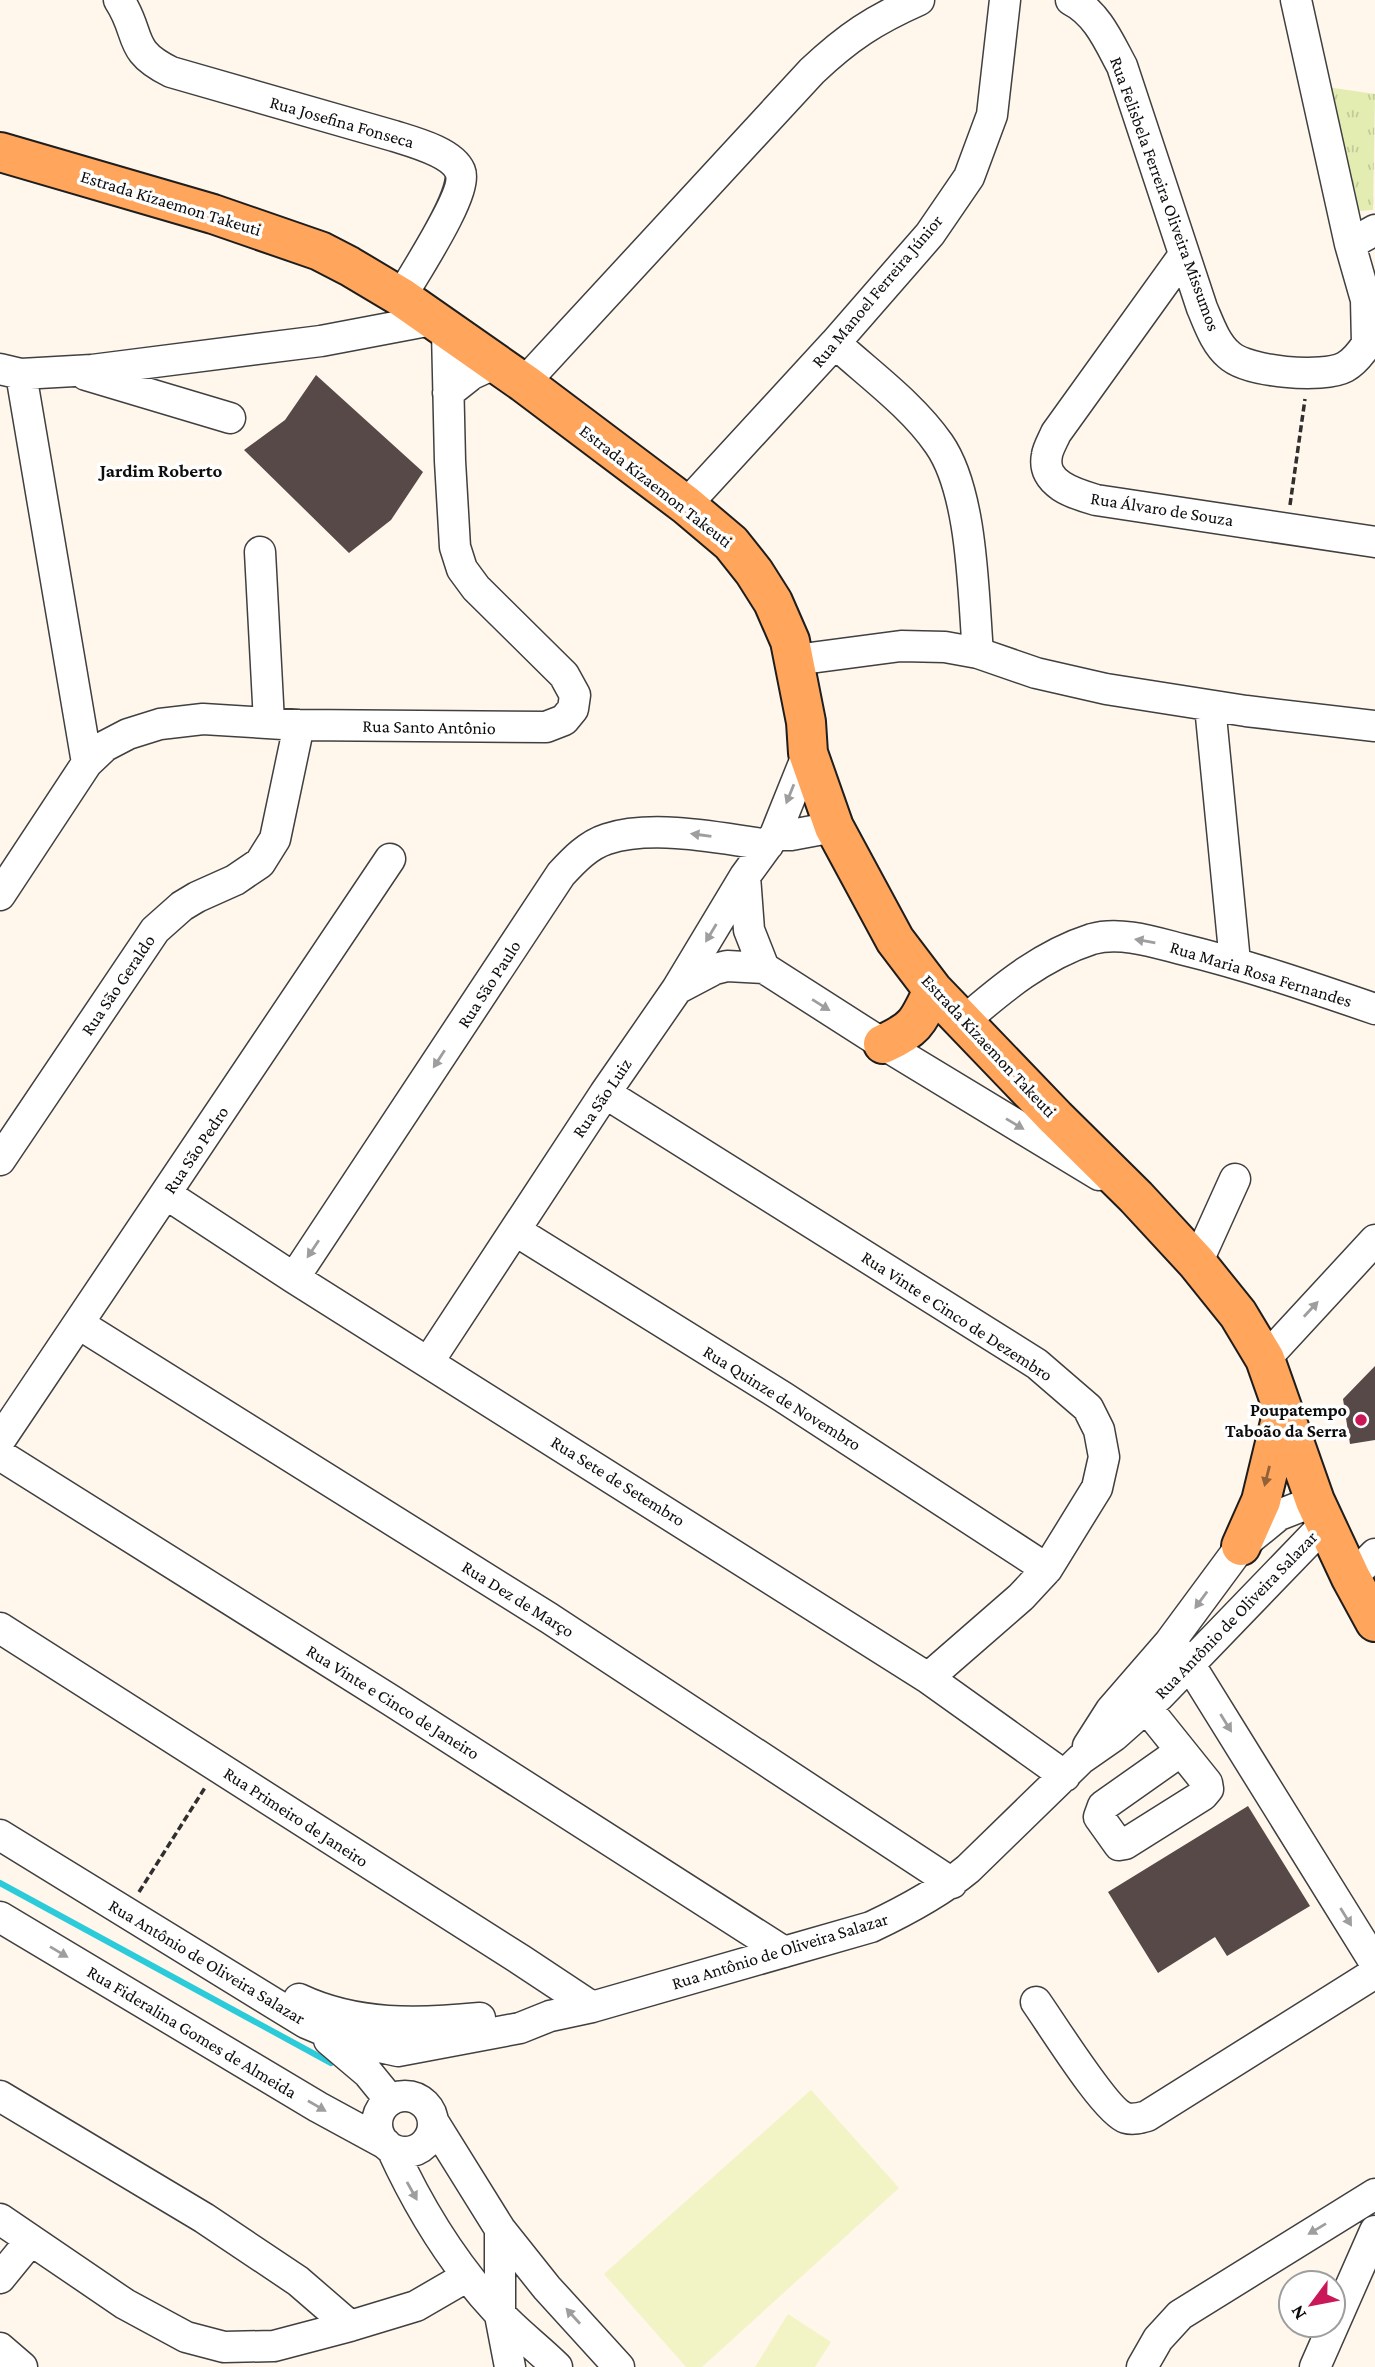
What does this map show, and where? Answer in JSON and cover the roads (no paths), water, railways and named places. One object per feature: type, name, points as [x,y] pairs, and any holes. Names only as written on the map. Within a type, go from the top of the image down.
[{"type":"main road","name":"Estrada Kizaemon Takeuti","points":[[0,152],[214,214],[329,256],[401,297],[510,373],[686,505],[731,543],[773,602],[790,640],[806,722],[808,753],[834,827],[895,940],[933,990],[1136,1197],[1197,1263],[1238,1314],[1265,1359],[1320,1512],[1363,1566],[1375,1622]]},
{"type":"main road","points":[[883,1044],[903,1035],[919,1021],[933,990]]},
{"type":"main road","points":[[1241,1546],[1261,1501],[1283,1410]]},
{"type":"street","name":"Rua Josefina Fonseca","points":[[119,0],[128,15],[141,51],[152,63],[170,72],[394,136],[425,146],[453,162],[460,170],[462,179],[459,191],[401,297]]},
{"type":"street","points":[[447,393],[472,374],[510,373],[811,71],[844,41],[882,17],[919,0]]},
{"type":"street","name":"Rua Manoel Ferreira Júnior","points":[[686,505],[835,343],[930,234],[969,177],[992,116],[1005,0]]},
{"type":"street","name":"Rua Felisbela Ferreira Oliveira Missumos","points":[[1071,0],[1087,11],[1105,34],[1122,66],[1184,255],[1217,341],[1228,355],[1240,363],[1309,372],[1332,372],[1354,360],[1367,344],[1363,237],[1296,0]]},
{"type":"street","name":"Rua Álvaro de Souza","points":[[1184,255],[1056,433],[1047,454],[1051,475],[1058,484],[1071,492],[1096,500],[1375,542]]},
{"type":"street","points":[[87,763],[11,371],[76,371],[440,325]]},
{"type":"street","name":"Rua Santo Antônio","points":[[0,895],[87,763],[105,746],[128,734],[160,724],[203,719],[299,725],[546,727],[564,720],[573,709],[575,695],[564,675],[476,588],[462,569],[455,547],[447,393],[440,325]]},
{"type":"street","points":[[835,343],[914,415],[940,445],[956,475],[965,513],[978,653]]},
{"type":"street","points":[[76,371],[230,418]]},
{"type":"street","points":[[260,552],[269,722]]},
{"type":"street","points":[[795,660],[901,646],[945,647],[978,653],[1036,673],[1106,689],[1210,706],[1375,726]]},
{"type":"street","points":[[1210,706],[1236,962]]},
{"type":"street","name":"Rua São Geraldo","points":[[0,1160],[155,930],[182,906],[235,880],[260,863],[275,839],[299,725]]},
{"type":"street","name":"Rua São Luiz","points":[[429,1361],[605,1093],[677,989],[745,876],[771,840],[808,753]]},
{"type":"street","points":[[771,840],[834,827]]},
{"type":"street","name":"Rua São Paulo","points":[[294,1278],[561,874],[573,861],[589,847],[608,838],[640,834],[689,834],[771,840]]},
{"type":"street","name":"Rua São Pedro","points":[[0,1440],[390,859]]},
{"type":"street","points":[[745,876],[749,929],[764,968]]},
{"type":"street","name":"Rua Maria Rosa Fernandes","points":[[963,1022],[1006,985],[1052,955],[1095,938],[1125,937],[1236,962],[1375,1009]]},
{"type":"street","points":[[677,989],[715,969],[727,966],[764,968],[883,1044],[1136,1197]]},
{"type":"street","name":"Rua Vinte e Cinco de Dezembro","points":[[605,1093],[1037,1364],[1088,1408],[1099,1430],[1104,1457],[1097,1488],[1047,1569],[1021,1597],[928,1678]]},
{"type":"street","points":[[1197,1263],[1235,1179]]},
{"type":"street","name":"Rua Sete de Setembro","points":[[166,1194],[294,1278],[1073,1767]]},
{"type":"street","name":"Rua Quinze de Novembro","points":[[516,1231],[783,1397],[1047,1569]]},
{"type":"street","points":[[1265,1359],[1375,1240]]},
{"type":"street","name":"Rua Dez de Março","points":[[79,1324],[549,1618],[951,1883]]},
{"type":"street","name":"Rua Vinte e Cinco de Janeiro","points":[[0,1455],[784,1952]]},
{"type":"street","name":"Rua Antônio de Oliveira Salazar","points":[[1073,1767],[1111,1710],[1170,1642],[1241,1546],[1279,1515],[1320,1512]]},
{"type":"street","name":"Rua Antônio de Oliveira Salazar","points":[[0,1835],[306,2024],[344,2039],[398,2050],[526,2027],[550,2016],[592,2007],[871,1927],[951,1883],[1073,1767],[1099,1748],[1190,1665],[1320,1512]]},
{"type":"street","name":"Rua Primeiro de Janeiro","points":[[0,1628],[592,2007]]},
{"type":"street","points":[[1170,1642],[1190,1665],[1375,1963]]},
{"type":"street","points":[[1146,1707],[1181,1751]]},
{"type":"street","name":"Rua Antônio de Oliveira Salazar","points":[[0,1816],[279,1989],[319,2008],[358,2018],[391,2022],[444,2021],[522,2014],[550,2016]]},
{"type":"street","name":"Rua Fideralina Gomes de Almeida","points":[[0,1917],[389,2147]]},
{"type":"street","points":[[1036,2002],[1107,2103],[1125,2118],[1137,2119],[1147,2116],[1375,1973]]},
{"type":"street","points":[[358,2018],[379,2030],[415,2068],[420,2088],[409,2105]]},
{"type":"street","points":[[398,2050],[422,2032],[444,2021]]},
{"type":"street","points":[[306,2024],[341,2048],[409,2105],[433,2131],[424,2146],[409,2152],[389,2147]]},
{"type":"street","points":[[0,2096],[215,2225],[298,2281],[350,2326]]},
{"type":"street","points":[[409,2105],[384,2106],[378,2121],[380,2137],[389,2147],[410,2188],[466,2277],[500,2315],[557,2367]]},
{"type":"street","points":[[409,2105],[547,2288],[619,2367]]},
{"type":"street","points":[[1142,2367],[1158,2339],[1180,2315],[1375,2194]]},
{"type":"street","points":[[0,2220],[125,2304],[186,2337],[224,2347],[274,2346],[350,2326],[422,2302],[466,2277]]},
{"type":"street","points":[[500,2229],[500,2315],[510,2367]]},
{"type":"street","points":[[422,2302],[434,2268],[436,2230]]},
{"type":"street","points":[[1315,2367],[1375,2231]]},
{"type":"street","points":[[0,2278],[32,2240]]},
{"type":"street","points":[[422,2302],[457,2299],[500,2315]]},
{"type":"waterway","points":[[0,1883],[331,2063]]},
{"type":"place","name":"Poupatempo Taboão da Serra","points":[[1361,1420]]},
{"type":"district","name":"Jardim Roberto","points":[[161,470]]}]
